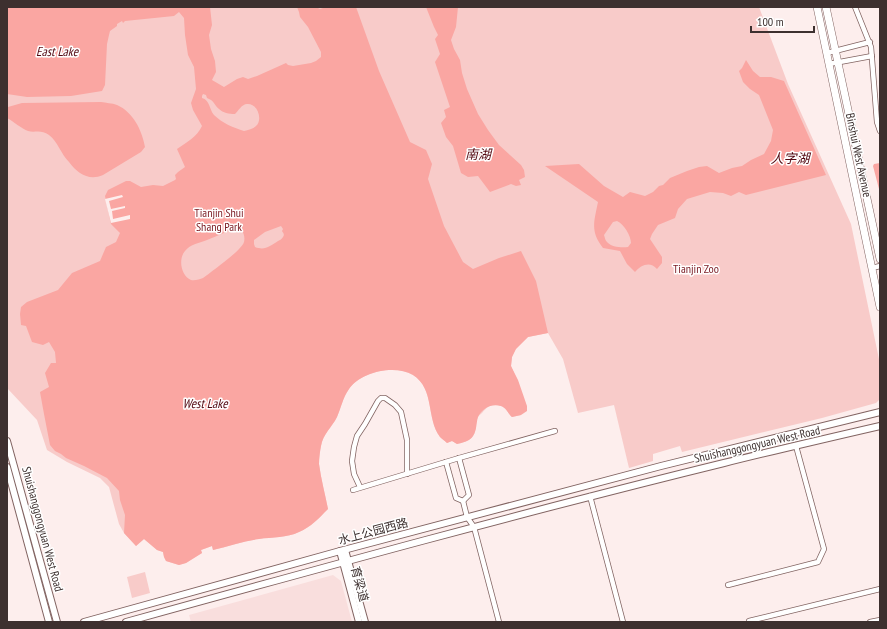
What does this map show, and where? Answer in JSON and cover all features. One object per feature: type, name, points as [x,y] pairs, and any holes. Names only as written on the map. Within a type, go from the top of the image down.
[{"type":"main road","name":"Binshui West Avenue","points":[[817,7],[880,307]]},
{"type":"main road","name":"Binshui West Avenue","points":[[826,7],[880,259]]},
{"type":"main road","name":"Shuishanggongyuan West Road","points":[[467,517],[661,466],[880,412]]},
{"type":"main road","name":"Shuishanggongyuan West Road","points":[[590,496],[725,462],[880,426]]},
{"type":"main road","name":"Shuishanggongyuan West Road","points":[[7,441],[57,622]]},
{"type":"main road","name":"Shuishanggongyuan West Road","points":[[7,467],[49,622]]},
{"type":"main road","name":"水上公园西路","points":[[126,622],[590,496]]},
{"type":"main road","name":"水上公园西路","points":[[84,622],[342,550],[467,517]]},
{"type":"main road","name":"育梁道","points":[[342,550],[359,622]]},
{"type":"main road","points":[[346,562],[365,622]]},
{"type":"street","points":[[855,7],[870,42],[877,122],[880,131]]},
{"type":"street","points":[[827,53],[870,42]]},
{"type":"street","points":[[829,64],[872,56]]},
{"type":"street","points":[[872,268],[880,266]]},
{"type":"street","points":[[360,487],[354,474],[352,461],[354,447],[357,436],[381,398],[385,398],[395,405],[401,412],[407,440],[407,474]]},
{"type":"street","points":[[352,490],[555,431]]},
{"type":"street","points":[[728,585],[818,562],[824,549],[796,446]]},
{"type":"street","points":[[459,458],[469,495],[463,501]]},
{"type":"street","points":[[446,462],[456,498],[463,501]]},
{"type":"street","points":[[590,496],[623,622]]},
{"type":"street","points":[[463,501],[467,517],[474,527],[499,622]]},
{"type":"street","points":[[749,621],[880,589]]},
{"type":"street","points":[[870,622],[880,620]]},
{"type":"shaded area","points":[[333,575],[341,581],[352,622],[191,622],[189,615]]},
{"type":"green space","name":"Tianjin Shui Shang Park","points":[[7,7],[759,7],[788,84],[851,224],[880,364],[880,399],[876,403],[822,418],[682,452],[680,446],[653,454],[653,461],[629,468],[614,405],[578,413],[563,359],[548,333],[528,337],[516,348],[512,357],[511,366],[514,373],[521,415],[512,417],[503,407],[498,405],[490,406],[478,416],[476,429],[472,438],[457,444],[452,441],[447,443],[440,437],[436,429],[428,396],[420,381],[413,375],[397,370],[388,370],[369,374],[354,383],[349,389],[337,417],[322,442],[319,464],[328,509],[318,519],[303,530],[294,534],[242,542],[213,550],[212,546],[201,550],[202,553],[186,563],[179,565],[166,561],[163,552],[157,550],[144,539],[136,546],[124,533],[119,524],[109,487],[100,478],[67,462],[47,450],[37,420],[7,388]]},
{"type":"green space","points":[[145,572],[150,593],[132,598],[127,577]]},
{"type":"water","name":"West Lake","points":[[7,7],[210,7],[212,25],[209,35],[216,72],[212,80],[224,87],[237,79],[243,77],[248,79],[286,63],[293,66],[311,63],[321,57],[321,52],[308,27],[300,17],[297,7],[316,7],[320,9],[326,7],[356,7],[379,71],[410,142],[426,150],[432,164],[428,179],[444,226],[463,262],[473,269],[521,251],[536,281],[548,333],[528,337],[516,349],[512,357],[511,366],[518,380],[527,406],[527,411],[521,415],[512,417],[505,408],[501,406],[494,405],[488,407],[482,411],[478,417],[472,438],[459,444],[452,441],[447,443],[440,437],[436,429],[428,396],[420,381],[413,375],[397,370],[388,370],[369,374],[354,383],[349,389],[337,417],[322,442],[319,464],[328,509],[311,525],[290,535],[242,542],[213,550],[212,546],[201,550],[202,553],[186,563],[179,565],[166,561],[163,552],[157,550],[144,539],[136,546],[124,533],[125,515],[120,500],[119,491],[107,478],[66,458],[55,451],[50,445],[40,392],[49,387],[45,373],[51,363],[56,363],[55,352],[49,342],[43,345],[32,342],[26,326],[21,325],[20,314],[21,307],[27,302],[58,290],[72,273],[100,261],[106,247],[116,242],[120,233],[111,224],[105,196],[108,190],[126,181],[130,181],[141,187],[153,185],[163,186],[175,180],[175,175],[185,167],[177,149],[195,136],[202,126],[193,110],[191,103],[196,89],[194,67],[188,55],[184,18],[179,12],[174,16],[125,21],[123,23],[122,21],[117,24],[117,26],[110,31],[109,35],[107,44],[105,85],[102,91],[71,96],[27,97],[7,94]],"holes":[[[203,94],[213,101],[217,107],[228,113],[235,114],[243,105],[251,104],[257,109],[259,116],[258,123],[253,128],[244,131],[228,125],[214,115],[207,101],[202,98]],[[281,226],[284,235],[283,238],[267,247],[255,247],[254,240],[265,232]],[[236,228],[242,230],[244,234],[244,242],[242,246],[226,261],[203,278],[191,280],[183,271],[181,263],[183,254],[192,245]]]},
{"type":"water","name":"南湖","points":[[426,7],[458,7],[456,27],[451,40],[460,60],[467,89],[478,114],[488,130],[499,145],[521,165],[524,170],[525,177],[519,180],[521,185],[516,186],[511,184],[490,192],[478,176],[468,177],[461,173],[453,146],[446,137],[441,123],[446,117],[444,110],[450,107],[435,62],[440,54],[435,39],[438,35]]},
{"type":"water","name":"人字湖","points":[[746,60],[753,71],[760,77],[771,77],[784,81],[826,175],[746,195],[739,192],[731,196],[723,193],[710,192],[687,199],[678,209],[675,218],[658,225],[650,239],[662,257],[662,263],[657,269],[651,265],[646,265],[640,267],[635,272],[627,264],[620,251],[603,248],[599,242],[594,226],[598,202],[545,166],[579,164],[604,186],[623,197],[630,192],[645,196],[653,192],[659,186],[663,185],[670,178],[699,167],[707,166],[719,173],[742,166],[764,154],[771,141],[773,130],[759,95],[743,82],[739,71]],"holes":[[[617,221],[625,227],[630,237],[631,243],[628,247],[614,246],[609,244],[605,239],[604,235],[613,222]]]},
{"type":"water","points":[[101,102],[117,105],[128,112],[136,122],[142,134],[145,147],[141,152],[98,177],[88,177],[76,170],[66,159],[55,141],[46,133],[28,131],[7,118],[8,107],[22,103]]},
{"type":"water","points":[[880,163],[879,189],[873,166],[874,164]]},
{"type":"pier","points":[[122,195],[123,197],[109,201],[111,209],[125,206],[125,208],[112,211],[113,219],[130,215],[130,219],[111,223],[105,199]]},
{"type":"water label","name":"East Lake","points":[[57,51]]},
{"type":"park label","name":"Tianjin Zoo","points":[[696,268]]}]
